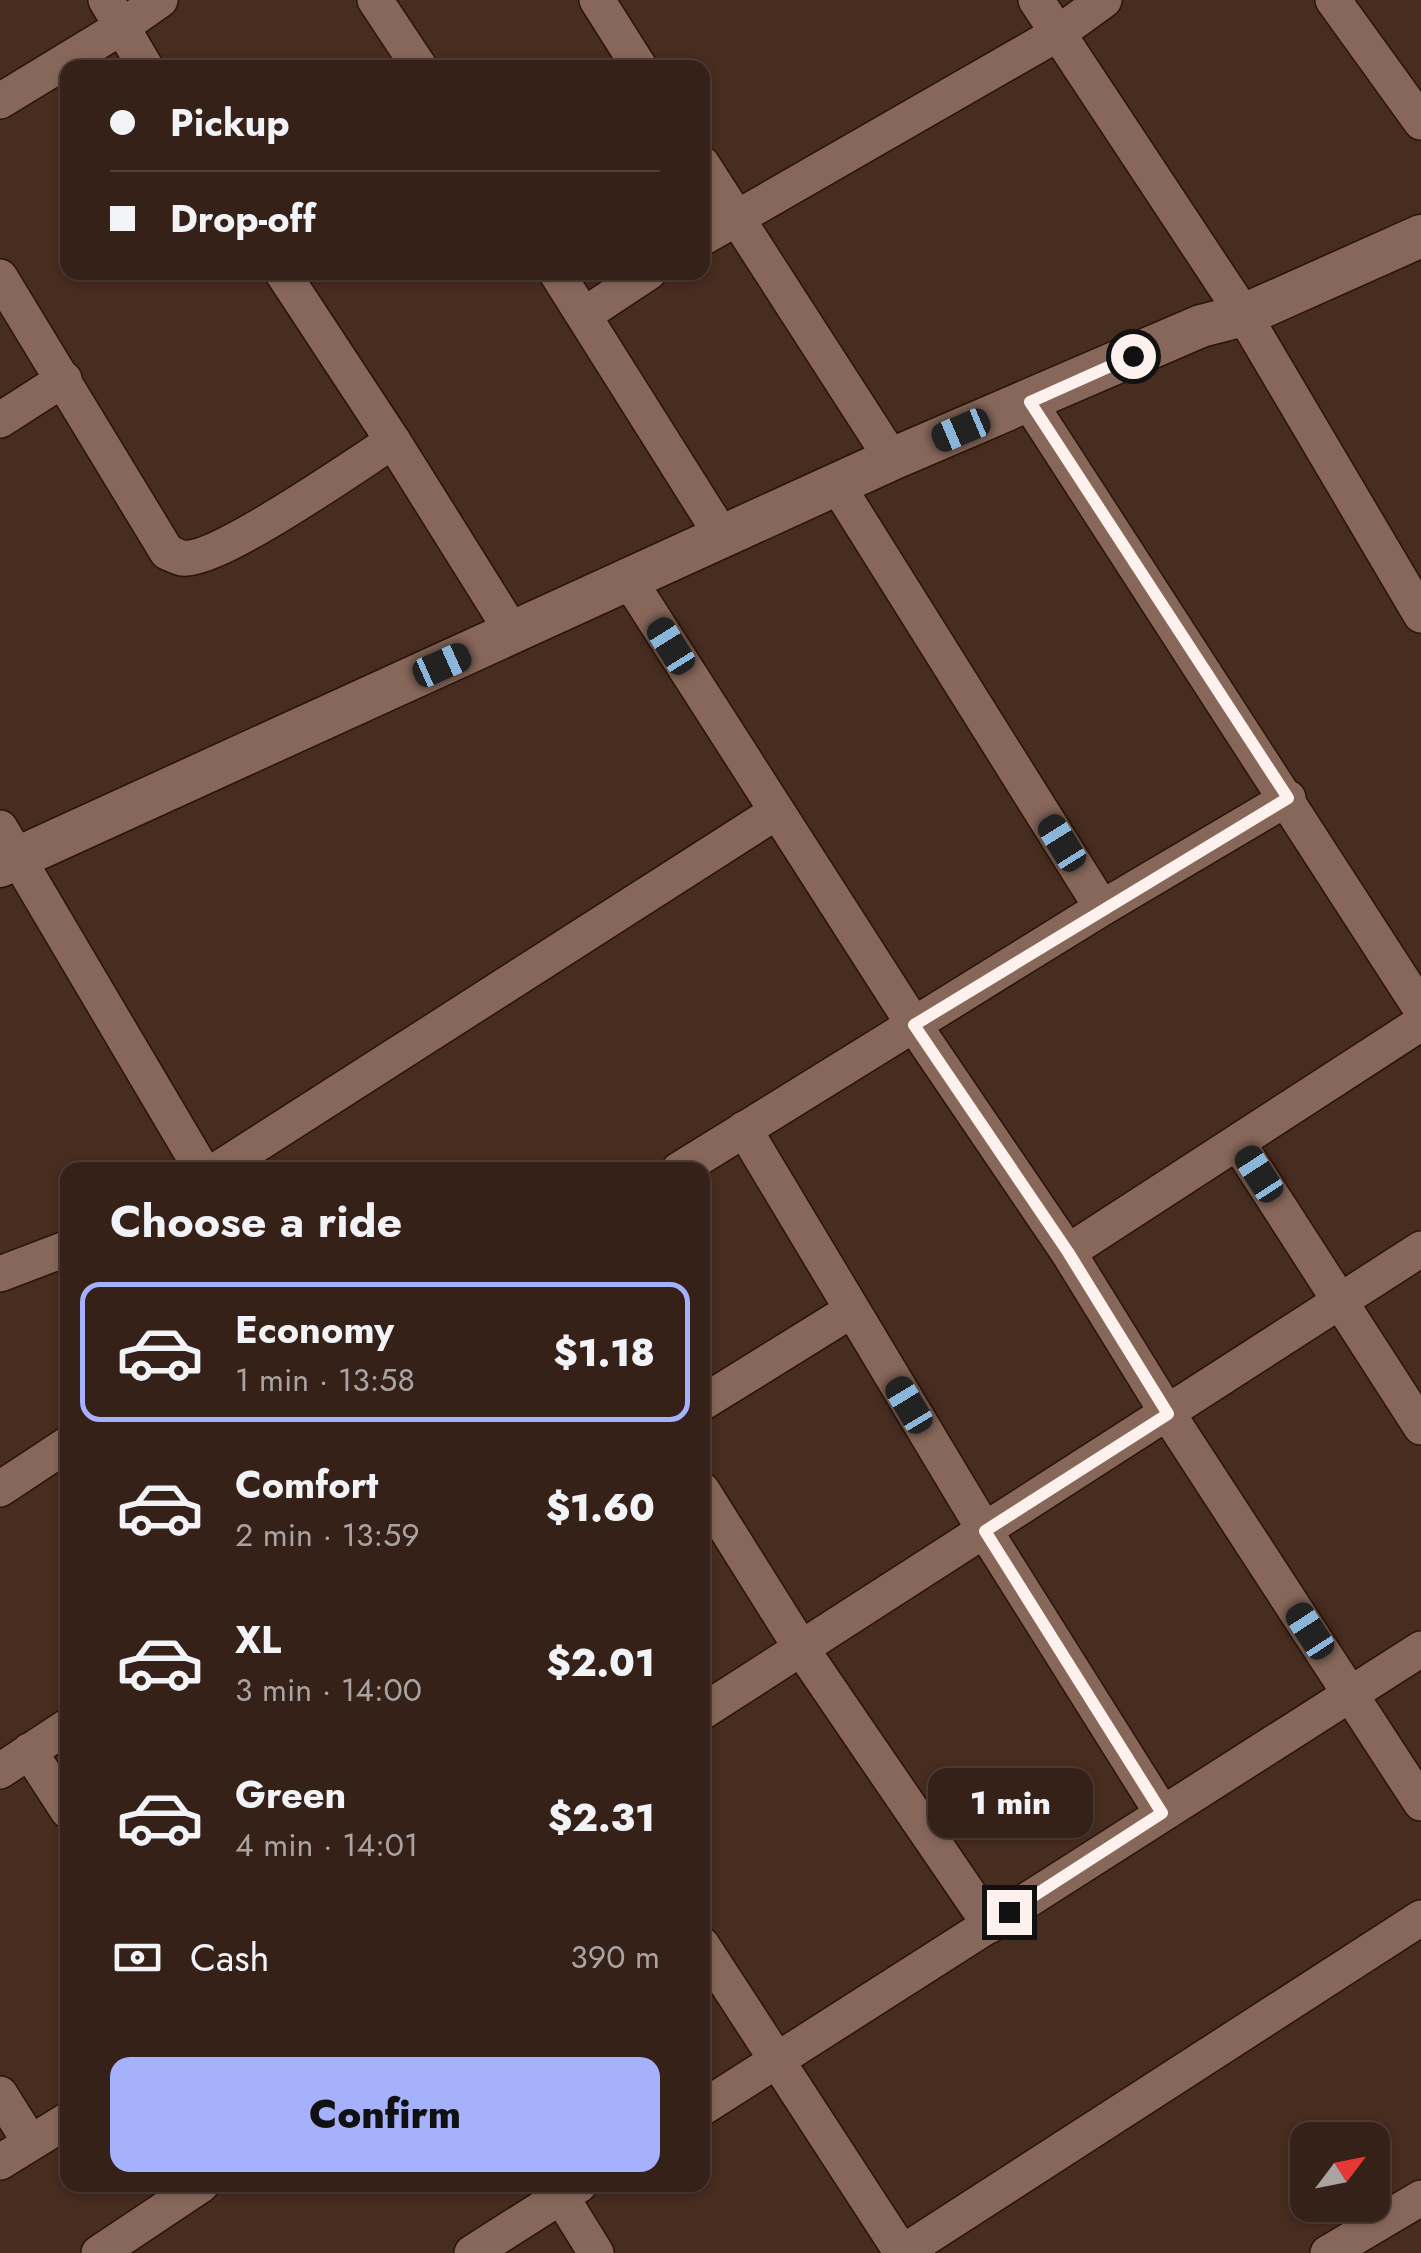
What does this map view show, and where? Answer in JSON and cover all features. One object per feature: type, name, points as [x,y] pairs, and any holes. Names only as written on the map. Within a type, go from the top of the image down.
[{"type":"street","points":[[0,101],[113,14],[160,0]]},
{"type":"street","points":[[375,0],[415,60]]},
{"type":"street","points":[[597,0],[635,60]]},
{"type":"street","points":[[1036,0],[1244,315],[1421,615]]},
{"type":"street","points":[[710,233],[1057,34],[1104,0]]},
{"type":"street","points":[[1333,0],[1421,122]]},
{"type":"street","points":[[113,14],[141,60]]},
{"type":"street","points":[[710,176],[892,459]]},
{"type":"street","points":[[197,1162],[6,851],[512,633],[892,459],[1202,326],[1244,315],[1421,236]]},
{"type":"street","points":[[0,277],[167,552],[183,559],[206,554],[260,525],[393,441]]},
{"type":"street","points":[[287,280],[512,633]]},
{"type":"street","points":[[561,280],[724,539]]},
{"type":"street","points":[[584,314],[637,280]]},
{"type":"street","points":[[0,420],[64,379]]},
{"type":"street","points":[[1030,402],[1421,1008]]},
{"type":"street","points":[[837,485],[1102,908]]},
{"type":"street","points":[[629,580],[914,1025],[1068,1252],[1168,1414],[1421,1803]]},
{"type":"street","points":[[692,1162],[1102,908],[1288,798]]},
{"type":"street","points":[[229,1162],[776,812]]},
{"type":"street","points":[[1068,1252],[1421,1023]]},
{"type":"street","points":[[744,1129],[985,1531],[1162,1813]]},
{"type":"street","points":[[1238,1142],[1421,1427]]},
{"type":"street","points":[[710,1707],[1421,1249]]},
{"type":"street","points":[[0,1274],[60,1251]]},
{"type":"street","points":[[710,1398],[852,1310]]},
{"type":"street","points":[[0,1489],[60,1449]]},
{"type":"street","points":[[710,1503],[802,1648],[990,1925]]},
{"type":"street","points":[[710,2103],[1421,1649]]},
{"type":"street","points":[[60,1731],[14,1761],[60,1804]]},
{"type":"street","points":[[710,1957],[902,2253],[1421,1918]]},
{"type":"street","points":[[0,2094],[30,2142]]},
{"type":"street","points":[[0,2162],[60,2125]]},
{"type":"street","points":[[99,2253],[191,2192]]},
{"type":"street","points":[[472,2253],[561,2192]]},
{"type":"street","points":[[566,2192],[596,2253]]},
{"type":"street","points":[[1328,2253],[1421,2198]]},
{"type":"route","points":[[1009,1912],[1162,1813],[985,1531],[1168,1414],[1068,1252],[914,1025],[1288,798],[1030,402],[1133,356]]}]
